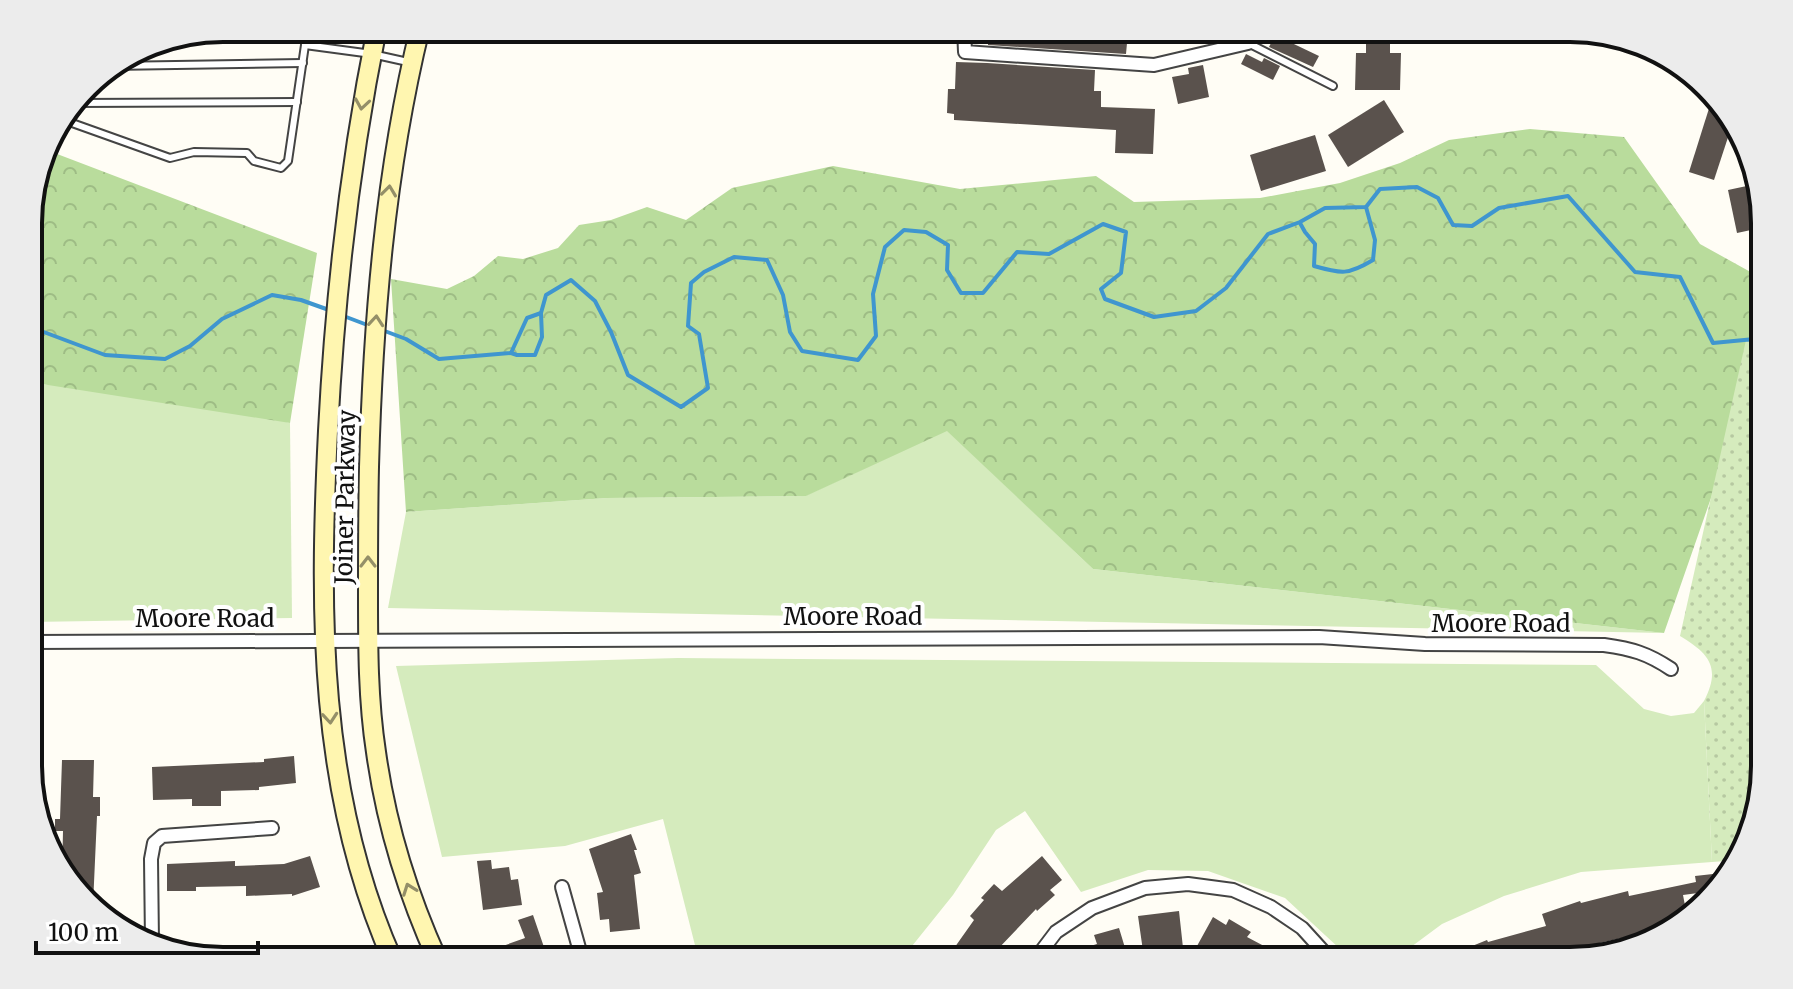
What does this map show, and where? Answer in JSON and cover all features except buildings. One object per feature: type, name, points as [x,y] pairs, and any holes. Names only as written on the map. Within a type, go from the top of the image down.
[{"type":"main road","name":"Joiner Parkway","points":[[374,42],[352,165],[332,363],[325,505],[324,640],[334,755],[344,810],[363,882],[386,947]]},
{"type":"main road","name":"Joiner Parkway","points":[[417,42],[392,172],[371,374],[368,640],[371,720],[382,789],[404,876],[432,947]]},
{"type":"street","points":[[965,42],[965,52],[1154,65],[1248,43]]},
{"type":"street","name":"Moore Road","points":[[42,642],[1319,637],[1425,644],[1604,645],[1631,649],[1653,657],[1671,669]]},
{"type":"street","points":[[152,932],[151,859],[154,843],[162,836],[272,828]]},
{"type":"street","points":[[1045,947],[1056,932],[1092,908],[1145,888],[1188,884],[1233,890],[1271,907],[1302,928],[1319,947]]},
{"type":"street","points":[[562,887],[579,947]]},
{"type":"lane","points":[[72,123],[170,158],[194,152],[247,153],[254,161],[281,168],[288,161],[305,42]]},
{"type":"lane","points":[[1248,43],[1333,86]]},
{"type":"lane","points":[[305,45],[412,63]]},
{"type":"lane","points":[[133,66],[303,63]]},
{"type":"lane","points":[[88,103],[297,102]]},
{"type":"green space","points":[[1530,129],[1624,137],[1700,244],[1751,272],[1751,383],[1664,633],[1093,569],[947,431],[806,496],[607,498],[406,512],[391,279],[447,289],[474,276],[498,256],[523,259],[558,248],[579,225],[611,220],[647,207],[686,220],[732,188],[833,166],[960,189],[1096,176],[1134,202],[1260,198],[1340,183],[1400,163],[1449,140]]},
{"type":"green space","points":[[56,154],[317,253],[290,423],[42,383],[42,223],[48,176]]},
{"type":"green space","points":[[1751,339],[1751,778],[1748,801],[1732,846],[1724,861],[1712,862],[1704,701],[1712,671],[1699,649],[1680,636],[1746,340]]},
{"type":"green space","points":[[42,357],[290,423],[292,618],[42,622]]},
{"type":"green space","points":[[947,430],[1093,569],[1664,633],[388,608],[406,512],[607,498],[805,496]]},
{"type":"green space","points":[[678,658],[1596,665],[1644,709],[1671,716],[1694,713],[1704,701],[1712,862],[1581,872],[1504,896],[1442,924],[1411,947],[1338,947],[1285,898],[1208,871],[1148,870],[1081,892],[1025,811],[996,830],[953,895],[911,947],[695,947],[663,819],[565,846],[442,857],[396,666]]},
{"type":"waterway","points":[[382,330],[406,339],[439,359],[511,353],[527,318],[541,313],[546,295],[571,280],[595,301],[628,375],[681,407],[708,388],[699,334],[688,326],[691,283],[704,272],[734,257],[767,260],[783,295],[790,332],[802,351],[858,360],[876,336],[873,294],[885,247],[904,230],[926,232],[948,245],[947,270],[961,293],[983,293],[1017,252],[1049,254],[1103,224],[1126,232],[1121,273],[1101,289],[1105,299],[1154,317],[1196,311],[1226,288],[1268,234],[1325,208],[1366,207],[1380,189],[1417,187],[1438,198],[1453,225],[1472,226],[1499,208],[1568,196],[1635,272],[1680,277],[1713,343],[1751,339]]},
{"type":"waterway","points":[[1300,223],[1315,244],[1314,266],[1338,272],[1351,271],[1373,260],[1375,240],[1366,207]]},
{"type":"waterway","points":[[42,331],[105,355],[165,359],[190,346],[222,319],[272,295],[301,300],[329,310]]},
{"type":"waterway","points":[[511,353],[535,355],[542,337],[541,313]]},
{"type":"waterway","points":[[341,315],[370,326]]}]
